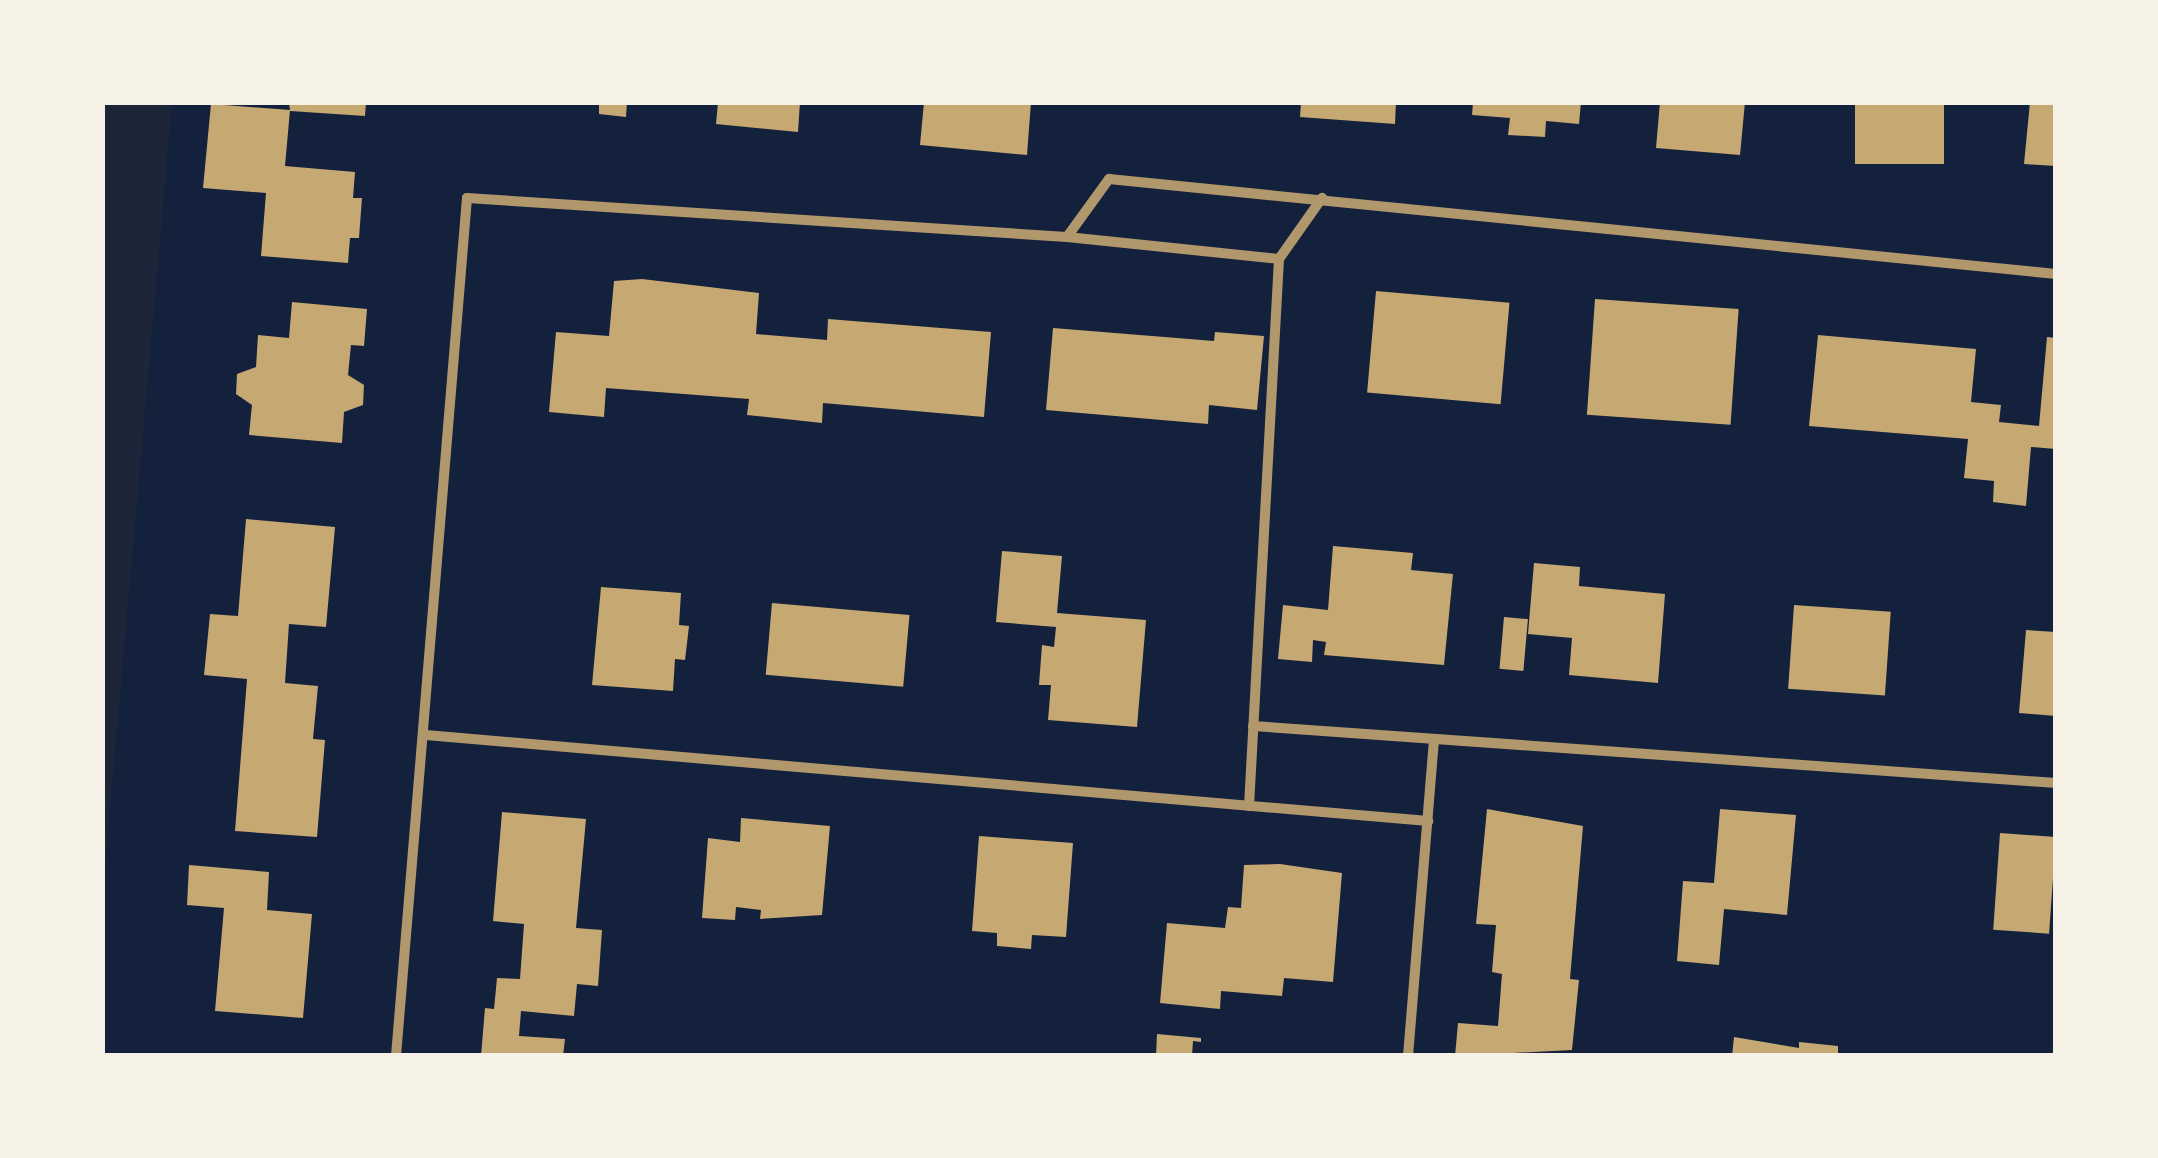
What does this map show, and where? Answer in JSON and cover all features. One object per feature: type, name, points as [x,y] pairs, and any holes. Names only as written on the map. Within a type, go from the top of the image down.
[{"type":"street","points":[[1066,238],[1109,180],[1322,198],[2056,274]]},
{"type":"street","points":[[396,1056],[426,735],[467,198],[1066,238],[1279,259]]},
{"type":"street","points":[[1249,806],[1279,259],[1322,198]]},
{"type":"street","points":[[1254,726],[2056,783]]},
{"type":"street","points":[[426,735],[1428,821]]},
{"type":"street","points":[[1408,1056],[1434,739]]},
{"type":"shaded area","points":[[102,103],[172,103],[103,888]]},
{"type":"building","points":[[289,102],[366,102],[365,116],[290,111]]},
{"type":"building","points":[[599,102],[627,102],[626,117],[599,114]]},
{"type":"building","points":[[718,102],[800,102],[798,132],[716,124]]},
{"type":"building","points":[[924,102],[1031,102],[1027,155],[920,145]]},
{"type":"building","points":[[1301,102],[1396,102],[1395,124],[1300,117]]},
{"type":"building","points":[[1473,102],[1581,102],[1579,124],[1546,121],[1545,137],[1508,135],[1510,118],[1472,115]]},
{"type":"building","points":[[1660,102],[1745,102],[1740,155],[1656,148]]},
{"type":"building","points":[[1855,102],[1944,102],[1944,164],[1855,164]]},
{"type":"building","points":[[2030,102],[2056,102],[2056,166],[2024,164]]},
{"type":"building","points":[[211,104],[290,110],[285,166],[355,172],[353,198],[362,198],[359,238],[350,238],[348,263],[261,256],[266,193],[203,188]]},
{"type":"building","points":[[642,279],[759,293],[756,334],[827,340],[828,319],[991,332],[984,417],[823,403],[822,423],[747,415],[749,399],[606,388],[604,417],[549,412],[556,332],[609,336],[614,281]]},
{"type":"building","points":[[1376,291],[1509,303],[1501,404],[1367,393]]},
{"type":"building","points":[[1595,299],[1739,309],[1731,425],[1587,415]]},
{"type":"building","points":[[292,302],[367,309],[364,346],[351,345],[348,375],[364,385],[363,405],[344,412],[342,443],[249,435],[252,405],[236,394],[237,374],[256,367],[258,335],[289,338]]},
{"type":"building","points":[[1053,328],[1214,341],[1215,332],[1264,336],[1257,410],[1209,405],[1208,424],[1046,410]]},
{"type":"building","points":[[1818,335],[1976,349],[1971,402],[2001,405],[1999,422],[2039,426],[2047,337],[2056,338],[2056,449],[2031,447],[2026,506],[1993,502],[1994,481],[1964,478],[1968,439],[1809,426]]},
{"type":"building","points":[[246,519],[335,527],[326,627],[289,624],[285,683],[318,686],[313,739],[325,740],[317,837],[235,831],[247,679],[204,675],[210,614],[238,616]]},
{"type":"building","points":[[1333,546],[1413,553],[1411,570],[1453,574],[1444,665],[1324,655],[1326,642],[1313,640],[1312,662],[1278,659],[1283,605],[1328,610]]},
{"type":"building","points":[[1002,551],[1062,556],[1057,613],[1146,620],[1137,727],[1048,720],[1051,685],[1039,685],[1042,645],[1054,647],[1056,627],[996,622]]},
{"type":"building","points":[[1534,563],[1580,567],[1579,586],[1665,594],[1658,683],[1569,675],[1572,638],[1528,634]]},
{"type":"building","points":[[601,587],[681,593],[679,625],[689,626],[685,660],[675,659],[673,691],[592,685]]},
{"type":"building","points":[[772,603],[909,615],[903,687],[766,675]]},
{"type":"building","points":[[1794,605],[1891,612],[1885,696],[1788,689]]},
{"type":"building","points":[[1504,617],[1528,619],[1523,671],[1499,669]]},
{"type":"building","points":[[2026,630],[2056,632],[2056,716],[2019,713]]},
{"type":"building","points":[[1487,809],[1583,826],[1570,979],[1579,980],[1572,1050],[1455,1056],[1458,1023],[1498,1026],[1502,974],[1492,972],[1496,925],[1476,924]]},
{"type":"building","points":[[1720,809],[1796,815],[1787,915],[1724,909],[1719,965],[1677,961],[1683,881],[1714,883]]},
{"type":"building","points":[[502,812],[586,819],[576,928],[602,930],[598,986],[577,984],[574,1016],[521,1011],[519,1036],[565,1039],[563,1056],[481,1056],[485,1008],[494,1009],[497,978],[520,979],[524,924],[493,921]]},
{"type":"building","points":[[741,818],[830,826],[822,915],[760,919],[761,910],[736,907],[735,920],[702,918],[708,838],[740,842]]},
{"type":"building","points":[[2000,833],[2056,837],[2049,934],[1993,930]]},
{"type":"building","points":[[979,836],[1073,843],[1066,937],[1032,935],[1031,949],[997,946],[997,933],[972,931]]},
{"type":"building","points":[[1280,864],[1342,873],[1333,982],[1284,978],[1282,996],[1221,991],[1220,1009],[1160,1003],[1167,923],[1225,928],[1228,907],[1241,908],[1244,865]]},
{"type":"building","points":[[189,865],[269,872],[267,910],[312,914],[303,1018],[215,1011],[224,908],[187,905]]},
{"type":"building","points":[[1157,1034],[1201,1038],[1201,1042],[1193,1041],[1192,1056],[1156,1056]]},
{"type":"building","points":[[1734,1037],[1799,1048],[1799,1042],[1838,1046],[1838,1056],[1732,1056]]}]
